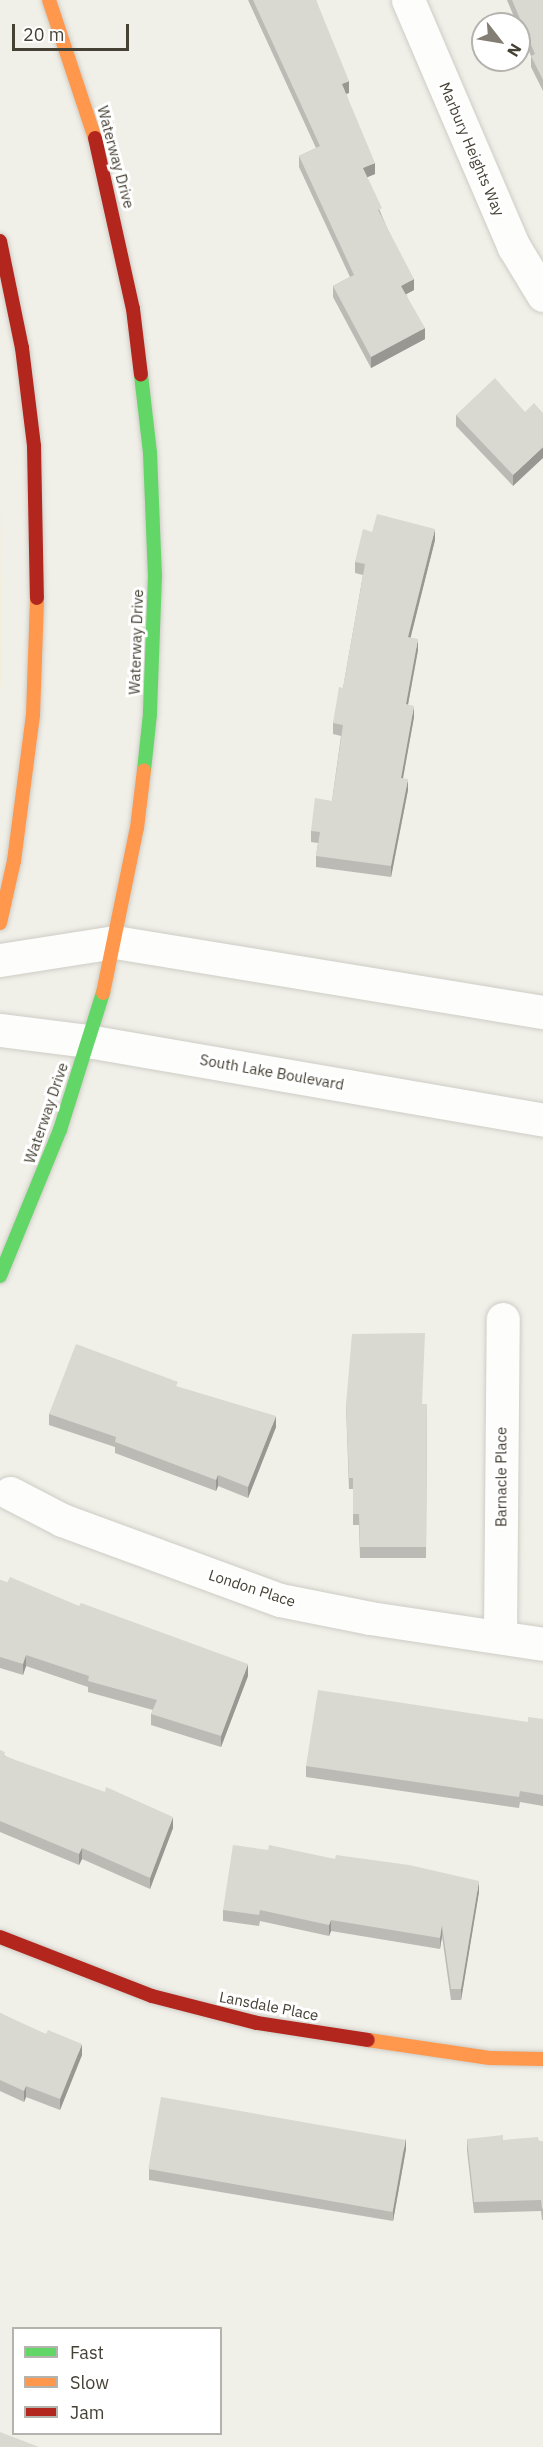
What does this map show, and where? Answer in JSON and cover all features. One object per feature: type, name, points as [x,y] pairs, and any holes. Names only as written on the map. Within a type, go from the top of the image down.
[{"type":"street","name":"Waterway Drive","points":[[0,1276],[60,1130],[88,1041],[115,942],[137,828],[150,714],[155,575],[150,453],[133,309],[115,214],[96,140],[49,0]]},
{"type":"street","name":"Marbury Heights Way","points":[[408,0],[514,247],[543,296]]},
{"type":"street","points":[[0,241],[22,348],[34,446],[38,569],[33,715],[14,861],[0,923]]},
{"type":"street","points":[[0,960],[115,942],[543,1012]]},
{"type":"street","name":"South Lake Boulevard","points":[[0,1030],[88,1041],[543,1120]]},
{"type":"street","name":"Barnacle Place","points":[[500,1634],[503,1319]]},
{"type":"street","name":"London Place","points":[[10,1494],[62,1520],[280,1600],[370,1618],[500,1634],[543,1644]]},
{"type":"street","name":"Lansdale Place","points":[[0,1937],[152,1996],[257,2023],[490,2058],[543,2059]]},
{"type":"shaded area","points":[[0,497],[2,678],[0,693]]},
{"type":"building","points":[[253,0],[316,0],[349,81],[342,84],[375,163],[363,168],[382,208],[378,210],[414,279],[401,286],[425,328],[371,357],[333,286],[354,275],[299,156],[320,146]]},
{"type":"building","points":[[512,0],[543,0],[543,80],[531,56],[535,54],[531,45],[531,12],[517,12]]},
{"type":"building","points":[[495,378],[525,412],[534,403],[543,413],[543,447],[513,475],[456,415]]},
{"type":"building","points":[[377,514],[435,529],[408,637],[418,639],[406,704],[414,706],[401,778],[408,779],[391,866],[316,856],[320,832],[311,831],[315,798],[332,801],[343,725],[333,723],[339,687],[343,688],[365,564],[355,562],[363,529],[372,532]]},
{"type":"building","points":[[425,1333],[422,1404],[427,1404],[426,1547],[360,1547],[359,1514],[353,1514],[353,1478],[349,1478],[346,1405],[352,1334]]},
{"type":"building","points":[[76,1344],[178,1382],[176,1386],[276,1416],[248,1487],[218,1475],[216,1480],[115,1442],[116,1437],[49,1414]]},
{"type":"building","points":[[10,1577],[79,1606],[81,1603],[248,1664],[221,1736],[151,1714],[157,1700],[88,1681],[89,1676],[26,1655],[23,1664],[0,1657],[0,1580],[7,1583]]},
{"type":"building","points":[[318,1690],[528,1722],[528,1717],[543,1719],[543,1795],[520,1791],[519,1797],[306,1766]]},
{"type":"building","points":[[0,1750],[5,1752],[4,1756],[105,1792],[106,1787],[173,1817],[150,1878],[82,1848],[79,1854],[0,1821]]},
{"type":"building","points":[[233,1845],[268,1850],[269,1845],[335,1859],[336,1855],[409,1865],[479,1881],[461,1989],[451,1989],[442,1925],[440,1938],[331,1920],[329,1925],[260,1910],[259,1915],[223,1910]]},
{"type":"building","points":[[0,2013],[46,2034],[48,2030],[82,2044],[60,2099],[26,2086],[24,2091],[0,2080]]},
{"type":"building","points":[[161,2097],[405,2140],[393,2212],[148,2169]]},
{"type":"building","points":[[503,2135],[503,2140],[538,2137],[539,2141],[543,2141],[542,2209],[541,2200],[474,2202],[467,2139]]},
{"type":"building","points":[[0,2432],[39,2447],[0,2447]]},
{"type":"traffic: fast","points":[[141,375],[150,453],[155,575],[150,714],[144,770]]},
{"type":"traffic: fast","points":[[0,1276],[60,1130],[103,993]]},
{"type":"traffic: slow","points":[[49,0],[95,138]]},
{"type":"traffic: slow","points":[[0,923],[14,861],[33,715],[37,598]]},
{"type":"traffic: slow","points":[[103,993],[137,828],[144,770]]},
{"type":"traffic: slow","points":[[368,2040],[490,2058],[543,2059]]},
{"type":"traffic: jam","points":[[95,138],[133,309],[141,375]]},
{"type":"traffic: jam","points":[[0,241],[22,348],[34,446],[37,598]]},
{"type":"traffic: jam","points":[[0,1937],[152,1996],[257,2023],[368,2040]]}]
